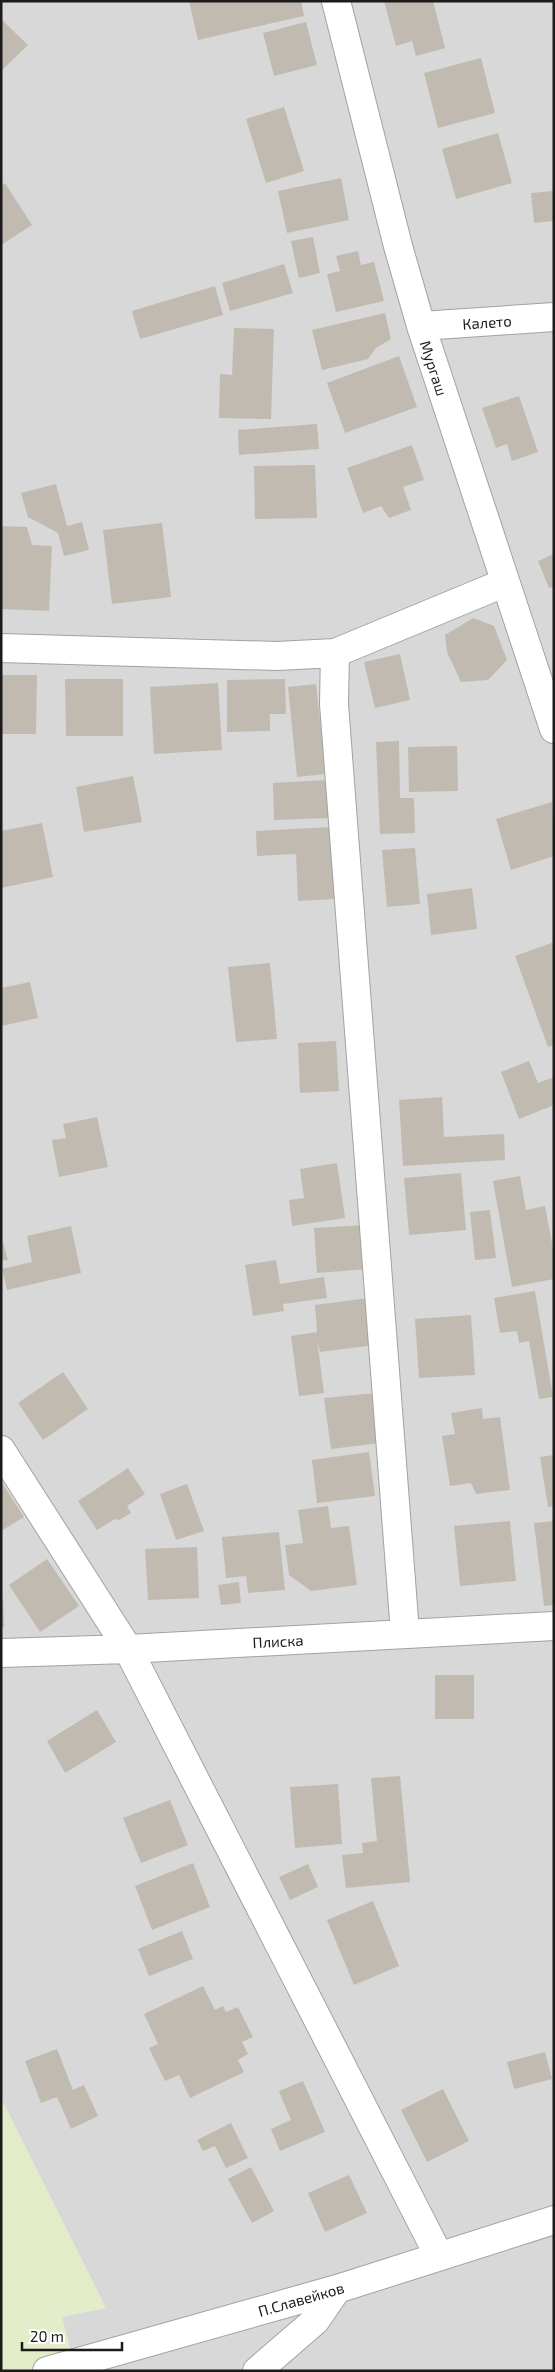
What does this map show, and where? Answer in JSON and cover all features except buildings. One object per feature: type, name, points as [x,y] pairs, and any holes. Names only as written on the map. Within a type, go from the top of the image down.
[{"type":"street","name":"Мургаш","points":[[336,1],[398,246],[421,326],[504,583],[554,729]]},
{"type":"street","name":"Калето","points":[[421,326],[554,317]]},
{"type":"street","points":[[1,648],[277,656],[335,653],[504,583]]},
{"type":"street","points":[[335,653],[334,704],[405,1633]]},
{"type":"street","points":[[1,1450],[128,1649],[439,2256]]},
{"type":"street","name":"Плиска","points":[[1,1652],[128,1649],[554,1626]]},
{"type":"street","name":"П.Славейков","points":[[47,2371],[337,2289],[554,2220]]},
{"type":"street","points":[[257,2371],[315,2321],[337,2289]]},
{"type":"shaded area","points":[[1,1],[554,1],[554,2371],[1,2371]]},
{"type":"green space","points":[[1,2098],[106,2308],[62,2317],[74,2365],[57,2371],[1,2371]]}]
